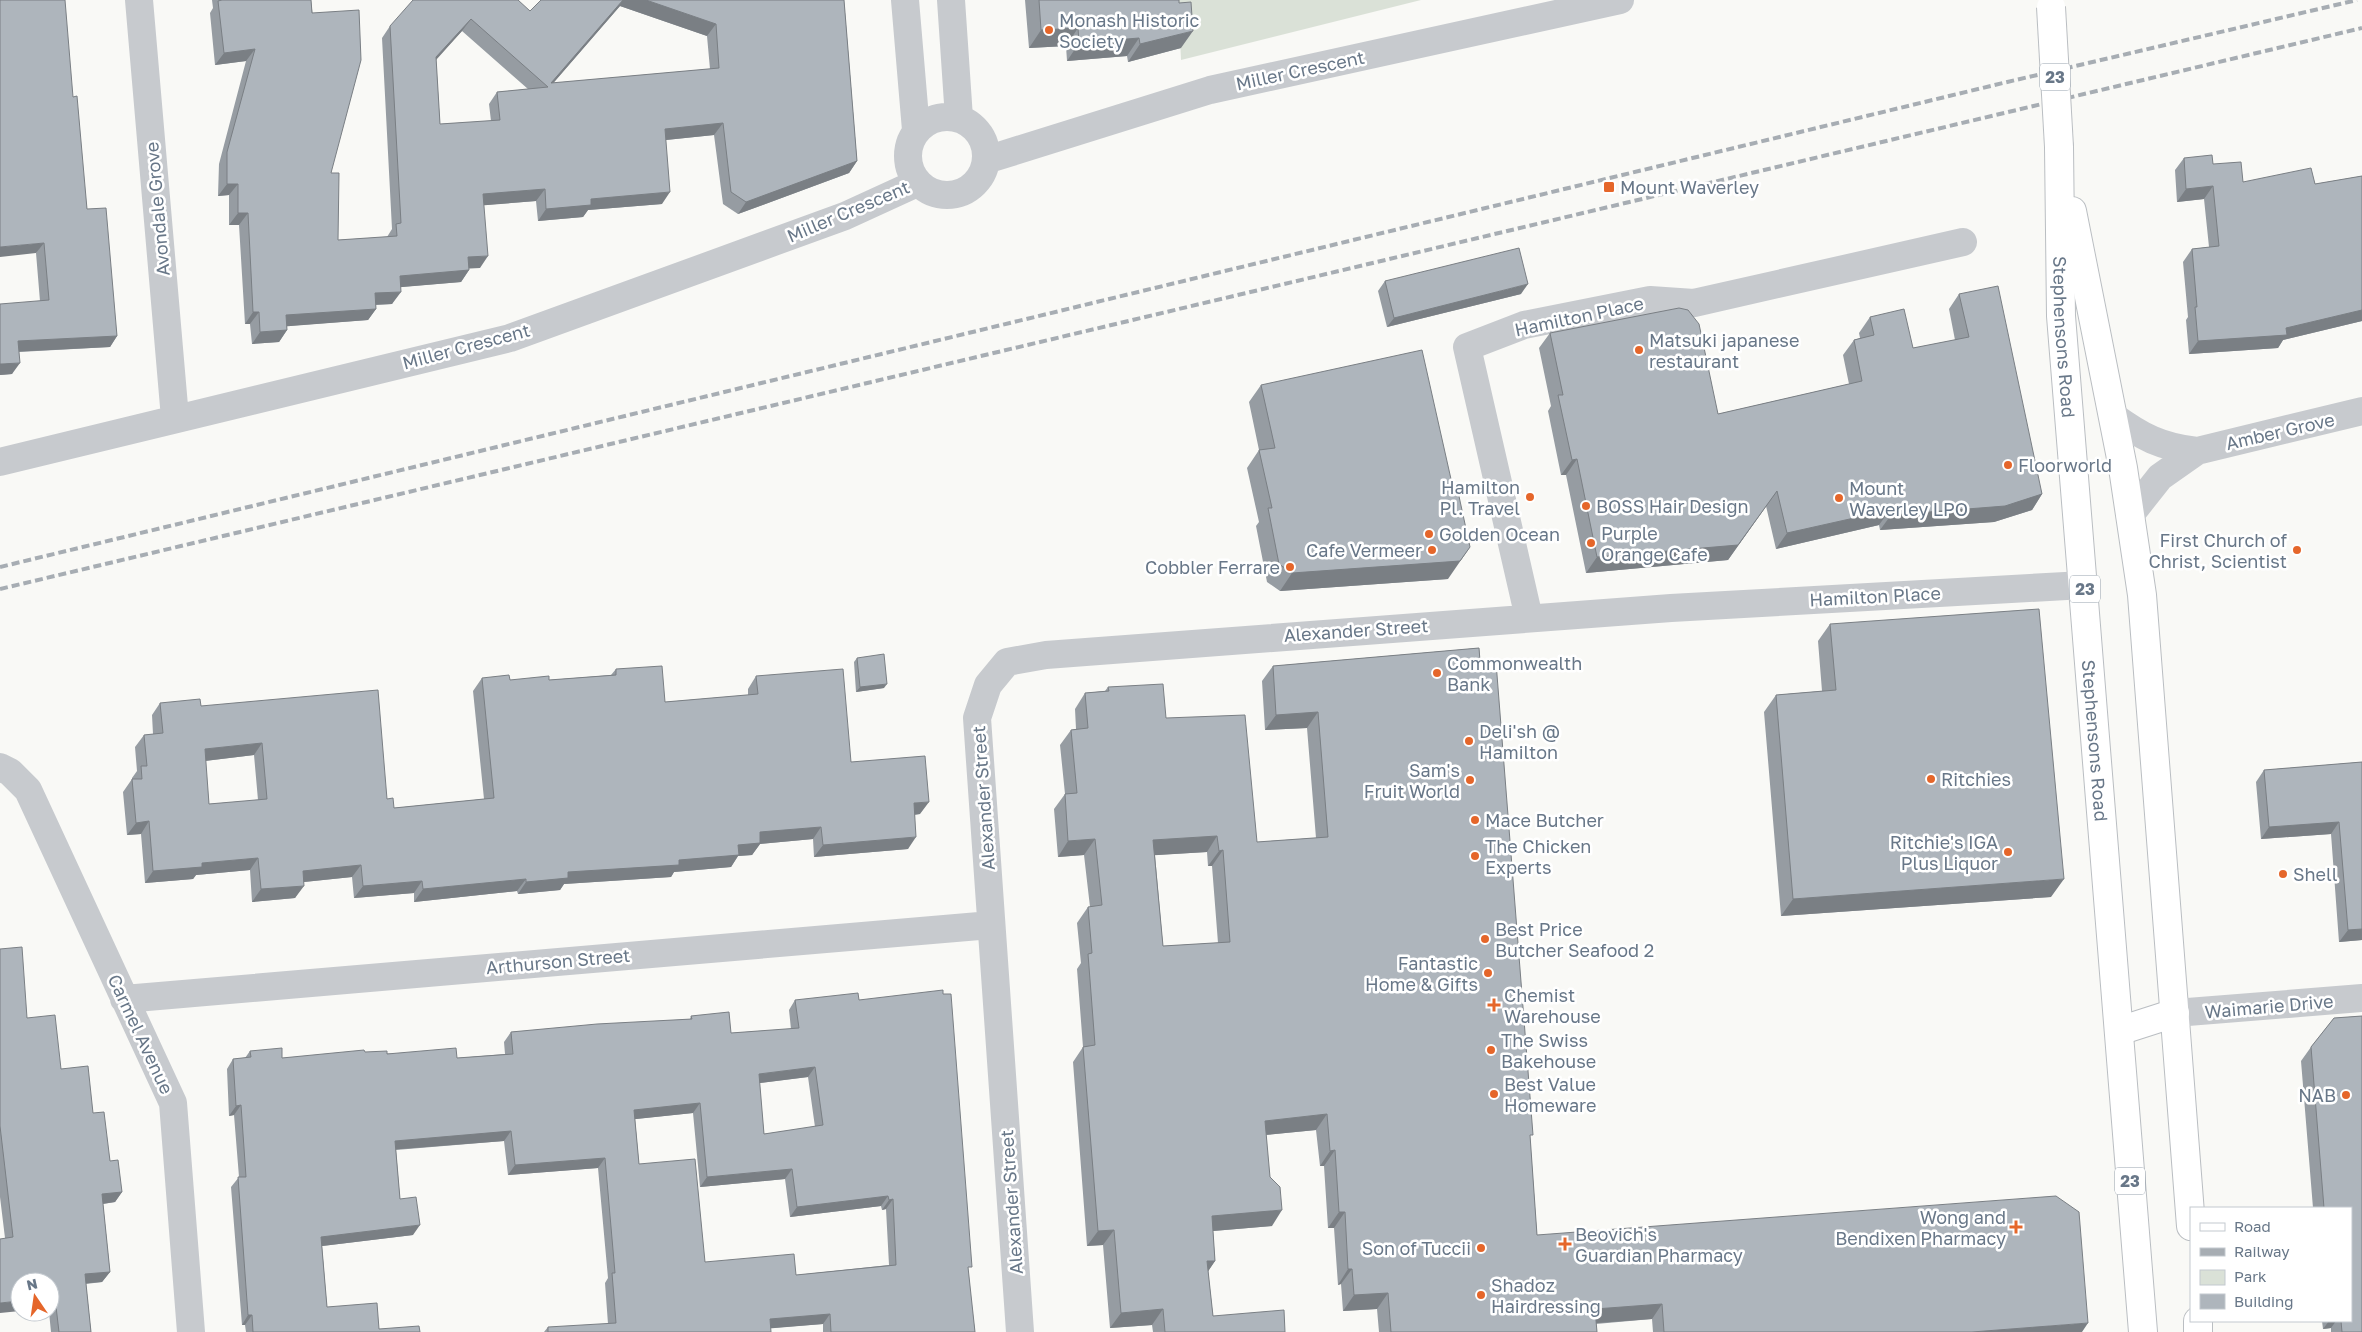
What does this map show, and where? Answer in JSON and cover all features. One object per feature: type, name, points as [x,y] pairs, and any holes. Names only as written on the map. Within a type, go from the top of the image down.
[{"type":"main road","name":"Stephensons Road","points":[[2051,4],[2059,148],[2061,316],[2143,1332]]},
{"type":"main road","name":"Stephensons Road","points":[[2059,148],[2113,416],[2142,594],[2190,1212]]},
{"type":"main road","points":[[2119,1031],[2176,1013]]},
{"type":"street","name":"Avondale Grove","points":[[139,0],[175,418]]},
{"type":"street","points":[[905,0],[916,130],[907,150],[910,173],[917,183],[927,191],[940,195],[952,195],[965,191],[975,184],[982,173],[986,160],[986,147],[980,134],[971,125],[959,118],[947,116],[936,118],[916,130]]},
{"type":"street","points":[[951,0],[959,118]]},
{"type":"street","name":"Miller Crescent","points":[[986,160],[1210,90],[1620,0]]},
{"type":"street","name":"Miller Crescent","points":[[0,462],[510,338],[845,216],[917,183]]},
{"type":"street","name":"Hamilton Place","points":[[1964,242],[1694,303],[1650,300],[1524,326],[1468,347],[1537,618],[1671,608],[2084,585]]},
{"type":"street","name":"Amber Grove","points":[[2113,416],[2155,443],[2177,449],[2197,451],[2362,411]]},
{"type":"street","name":"Amber Grove","points":[[2130,515],[2160,476],[2197,451]]},
{"type":"street","name":"Alexander Street","points":[[1020,1332],[977,718],[988,685],[1008,662],[1046,655],[1537,618]]},
{"type":"street","name":"Carmel Avenue","points":[[0,767],[10,772],[28,790],[173,1103],[191,1332]]},
{"type":"street","name":"Arthurson Street","points":[[124,998],[991,925]]},
{"type":"street","name":"Waimarie Drive","points":[[2176,1013],[2362,998]]},
{"type":"green space","points":[[1169,0],[1421,0],[1181,60],[1179,16]]},
{"type":"building","points":[[0,0],[65,0],[73,97],[77,96],[87,209],[106,208],[117,336],[18,341],[20,363],[0,364],[0,304],[49,300],[44,243],[0,247]]},
{"type":"building","points":[[311,0],[312,13],[359,10],[361,60],[331,173],[339,173],[338,240],[397,236],[396,224],[401,223],[390,26],[413,0],[518,0],[530,11],[541,0],[623,0],[551,83],[719,68],[716,24],[646,0],[844,0],[857,161],[746,202],[731,192],[723,123],[665,129],[670,192],[591,199],[591,205],[546,209],[545,189],[483,194],[488,256],[468,257],[469,270],[400,276],[401,292],[375,293],[376,309],[286,315],[287,330],[260,332],[259,312],[253,312],[248,213],[238,213],[238,184],[227,184],[227,152],[255,49],[224,53],[218,1]],"holes":[[[471,19],[548,87],[497,92],[500,120],[440,124],[436,57]]]},
{"type":"building","points":[[1039,0],[1179,0],[1179,3],[1191,2],[1193,31],[1140,44],[1139,38],[1079,43],[1078,28],[1041,30]]},
{"type":"building","points":[[2212,155],[2213,164],[2241,162],[2243,182],[2311,168],[2315,184],[2362,176],[2362,310],[2286,328],[2287,335],[2198,341],[2192,249],[2219,246],[2213,186],[2186,189],[2184,158]]},
{"type":"building","points":[[1519,248],[1528,284],[1394,318],[1385,281]]},
{"type":"building","points":[[1998,286],[2042,494],[2005,506],[1891,515],[1890,510],[1787,533],[1777,491],[1738,545],[1597,557],[1577,459],[1572,460],[1558,395],[1563,395],[1550,333],[1679,308],[1688,310],[1699,324],[1718,414],[1862,381],[1854,340],[1874,335],[1870,317],[1904,309],[1913,348],[1969,337],[1959,294]]},
{"type":"building","points":[[1422,350],[1453,488],[1457,487],[1470,547],[1460,561],[1292,573],[1279,564],[1268,508],[1272,508],[1259,450],[1275,448],[1261,385]]},
{"type":"building","points":[[2039,609],[2064,879],[1793,899],[1776,695],[1836,690],[1830,624]]},
{"type":"building","points":[[1479,648],[1480,661],[1496,662],[1533,1135],[1530,1135],[1537,1235],[2056,1196],[2079,1212],[2088,1323],[1972,1332],[1664,1332],[1662,1304],[1595,1309],[1597,1332],[1391,1332],[1388,1293],[1354,1295],[1352,1269],[1348,1269],[1345,1212],[1339,1212],[1335,1150],[1330,1151],[1327,1114],[1265,1121],[1270,1177],[1280,1187],[1282,1210],[1212,1216],[1215,1261],[1207,1261],[1213,1316],[1284,1310],[1285,1332],[1165,1332],[1163,1309],[1121,1313],[1114,1230],[1098,1231],[1083,1047],[1095,1045],[1088,954],[1092,953],[1088,907],[1102,905],[1095,839],[1068,841],[1065,794],[1077,793],[1071,730],[1088,728],[1085,693],[1109,691],[1108,687],[1163,684],[1166,718],[1245,715],[1257,842],[1328,837],[1318,712],[1276,715],[1273,666]],"holes":[[[1217,836],[1219,851],[1223,850],[1230,942],[1163,946],[1153,840]]]},
{"type":"building","points":[[884,654],[887,684],[860,687],[857,658]]},
{"type":"building","points":[[662,666],[665,702],[758,694],[756,676],[843,669],[851,762],[925,756],[929,802],[914,803],[916,837],[823,845],[821,827],[760,832],[760,843],[738,845],[739,855],[679,860],[679,865],[568,872],[568,878],[526,882],[526,879],[423,889],[422,881],[363,886],[361,865],[303,871],[304,886],[261,889],[258,858],[202,863],[202,867],[153,871],[149,821],[136,823],[132,779],[142,779],[141,766],[147,766],[144,735],[163,733],[160,703],[200,699],[201,706],[378,690],[387,799],[393,798],[394,808],[494,798],[482,678],[509,675],[510,680],[549,676],[549,680],[616,675],[616,669]],"holes":[[[262,743],[267,799],[209,804],[205,749]]]},
{"type":"building","points":[[2362,762],[2362,929],[2348,930],[2339,822],[2269,827],[2264,770]]},
{"type":"building","points":[[22,947],[27,1018],[55,1015],[61,1069],[88,1066],[93,1113],[104,1112],[110,1161],[118,1160],[122,1192],[102,1194],[110,1272],[85,1274],[91,1332],[59,1332],[60,1272],[10,1272],[10,1302],[0,1303],[0,1239],[13,1237],[0,1126],[0,949]]},
{"type":"building","points":[[943,990],[943,994],[951,994],[972,1267],[968,1267],[975,1332],[831,1332],[830,1314],[770,1319],[771,1332],[548,1332],[548,1327],[616,1323],[612,1273],[615,1273],[605,1158],[515,1165],[511,1131],[395,1141],[400,1199],[416,1197],[420,1225],[321,1237],[327,1307],[377,1303],[379,1329],[419,1326],[420,1332],[253,1332],[252,1315],[248,1315],[238,1177],[246,1177],[241,1105],[236,1106],[233,1059],[251,1057],[250,1051],[282,1048],[282,1058],[364,1050],[365,1052],[387,1051],[387,1054],[456,1048],[457,1058],[513,1054],[511,1032],[597,1024],[692,1019],[691,1016],[729,1012],[731,1033],[799,1028],[795,1000],[858,993],[859,1000]],"holes":[[[815,1067],[823,1125],[764,1134],[759,1074]],[[700,1103],[707,1177],[792,1169],[797,1207],[888,1196],[889,1200],[893,1199],[896,1265],[796,1275],[794,1254],[705,1262],[695,1159],[639,1164],[634,1110]]]},
{"type":"building","points":[[2362,1016],[2362,1332],[2342,1332],[2341,1322],[2352,1322],[2352,1207],[2324,1207],[2311,1047],[2334,1018]]},
{"type":"railway","points":[[0,567],[2003,83],[2357,0]]},
{"type":"railway","points":[[0,589],[2362,28]]},
{"type":"place","name":"Monash Historic Society","points":[[1049,30]]},
{"type":"place","name":"Mount Waverley","points":[[1609,187]]},
{"type":"place","name":"Matsuki japanese restaurant","points":[[1639,350]]},
{"type":"place","name":"Floorworld","points":[[2008,465]]},
{"type":"place","name":"Hamilton Pl. Travel","points":[[1530,497]]},
{"type":"place","name":"Mount Waverley LPO","points":[[1839,498]]},
{"type":"place","name":"BOSS Hair Design","points":[[1586,506]]},
{"type":"place","name":"Golden Ocean","points":[[1429,534]]},
{"type":"place","name":"Purple Orange Cafe","points":[[1591,543]]},
{"type":"place","name":"Cafe Vermeer","points":[[1432,550]]},
{"type":"place","name":"First Church of Christ, Scientist","points":[[2297,550]]},
{"type":"place","name":"Cobbler Ferrare","points":[[1290,567]]},
{"type":"place","name":"Commonwealth Bank","points":[[1437,673]]},
{"type":"place","name":"Deli'sh @ Hamilton","points":[[1469,741]]},
{"type":"place","name":"Ritchies","points":[[1931,779]]},
{"type":"place","name":"Sam's Fruit World","points":[[1470,780]]},
{"type":"place","name":"Mace Butcher","points":[[1475,820]]},
{"type":"place","name":"Ritchie's IGA Plus Liquor","points":[[2008,852]]},
{"type":"place","name":"The Chicken Experts","points":[[1475,856]]},
{"type":"place","name":"Shell","points":[[2283,874]]},
{"type":"place","name":"Best Price Butcher Seafood 2","points":[[1485,939]]},
{"type":"place","name":"Fantastic Home & Gifts","points":[[1488,973]]},
{"type":"place","name":"Chemist Warehouse","points":[[1494,1005]]},
{"type":"place","name":"The Swiss Bakehouse","points":[[1491,1050]]},
{"type":"place","name":"Best Value Homeware","points":[[1494,1094]]},
{"type":"place","name":"NAB","points":[[2346,1095]]},
{"type":"place","name":"Wong and Bendixen Pharmacy","points":[[2016,1227]]},
{"type":"place","name":"Beovich's Guardian Pharmacy","points":[[1565,1244]]},
{"type":"place","name":"Son of Tuccii","points":[[1481,1248]]},
{"type":"place","name":"Shadoz Hairdressing","points":[[1481,1295]]}]
